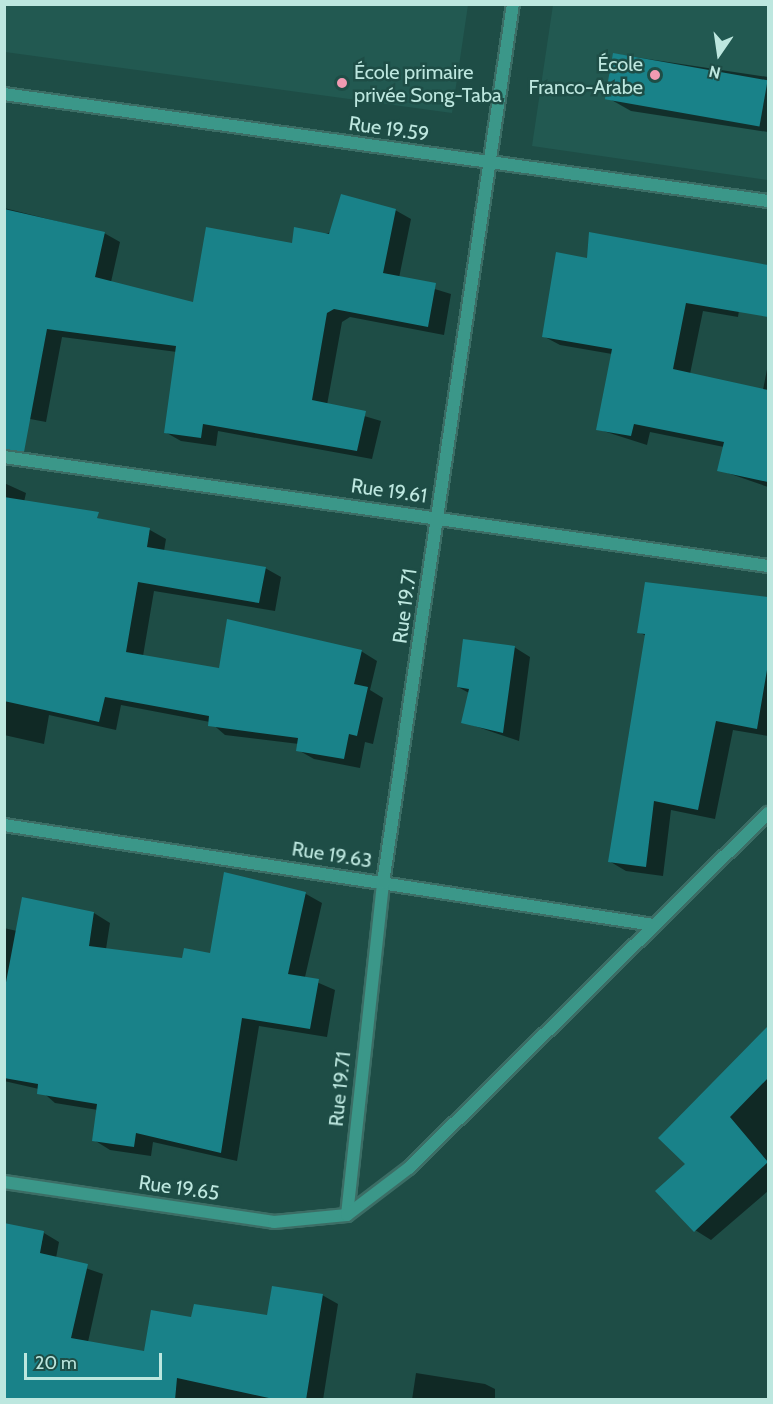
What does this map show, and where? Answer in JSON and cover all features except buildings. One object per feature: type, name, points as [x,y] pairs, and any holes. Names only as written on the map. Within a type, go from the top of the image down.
[{"type":"street","name":"Rue 19.71","points":[[347,1215],[383,883],[513,4]]},
{"type":"street","name":"Rue 19.59","points":[[4,94],[768,201]]},
{"type":"street","name":"Rue 19.61","points":[[4,457],[768,566]]},
{"type":"street","points":[[347,1215],[409,1168],[768,813]]},
{"type":"street","name":"Rue 19.63","points":[[4,825],[654,925]]},
{"type":"street","name":"Rue 19.65","points":[[4,1182],[274,1222],[347,1215]]},
{"type":"shaded area","name":"École primaire privée Song-Taba","points":[[5,4],[468,5],[452,113],[5,52]]},
{"type":"shaded area","name":"École Franco-Arabe","points":[[553,5],[768,5],[768,180],[532,146]]},
{"type":"place","name":"École Franco-Arabe","points":[[655,75]]},
{"type":"place","name":"École primaire privée Song-Taba","points":[[342,83]]}]
